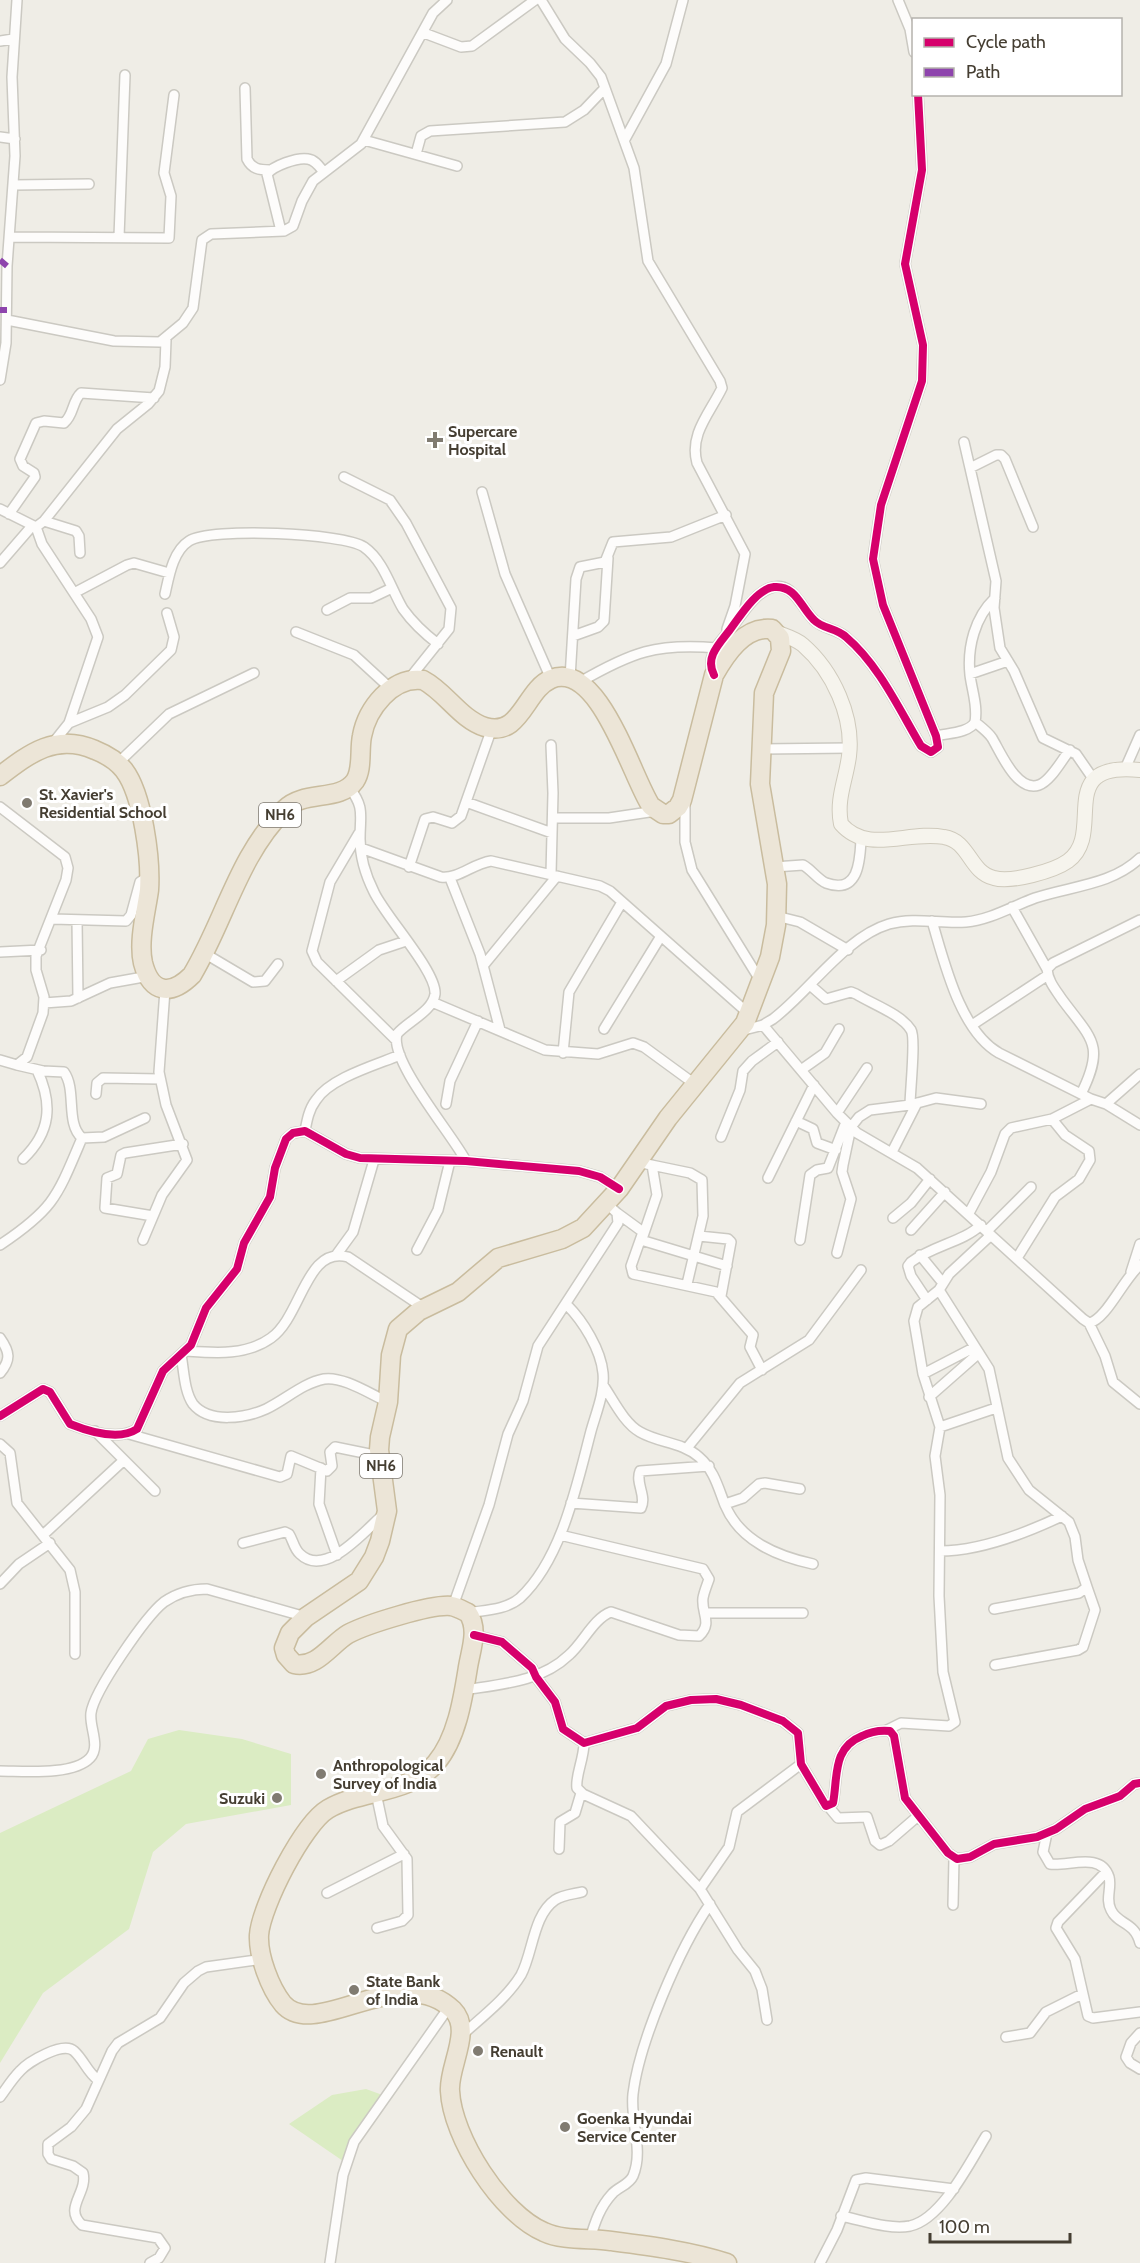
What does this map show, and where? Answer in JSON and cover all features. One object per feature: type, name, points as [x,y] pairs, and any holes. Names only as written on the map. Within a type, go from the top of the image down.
[{"type":"highway","points":[[349,787],[357,778],[360,745],[366,722],[380,700],[399,685],[423,680],[431,684],[475,722],[492,728],[506,725],[517,719],[542,686],[551,679],[575,680],[609,720],[646,798],[656,811],[663,814],[673,812],[682,800],[714,675],[724,658],[746,636],[764,628],[778,633]]},
{"type":"highway","name":"NH6","points":[[460,1609],[430,1609],[361,1628],[338,1641],[318,1659],[300,1665],[289,1659],[284,1648],[285,1640],[306,1617],[348,1589],[363,1575],[380,1541],[387,1511],[380,1437],[388,1402],[395,1335],[409,1317],[458,1292],[498,1258],[572,1235],[612,1209],[619,1189],[645,1164],[668,1118],[740,1032],[756,1019],[762,982],[774,943],[776,916],[774,867],[762,805],[761,749],[764,693],[781,651],[778,633]]},
{"type":"highway","points":[[0,776],[30,753],[52,744],[81,745],[118,764],[129,777],[137,795],[149,876],[143,962],[149,976],[159,988],[165,990]]},
{"type":"highway","name":"NH6","points":[[165,990],[176,988],[184,983],[204,953],[240,872],[275,821],[297,800],[349,787]]},
{"type":"highway","points":[[460,1609],[474,1635],[464,1690],[450,1738],[436,1763],[413,1780],[327,1810],[300,1837],[262,1922],[259,1935],[262,1959],[283,2004],[293,2012],[304,2016],[316,2016],[367,1998],[401,1993],[425,1996],[449,2007],[459,2019],[460,2036],[452,2068],[450,2098],[461,2136],[479,2169],[517,2213],[543,2232],[679,2251],[727,2263]]},
{"type":"street","points":[[0,380],[5,314],[4,263],[11,237],[14,185],[15,139],[12,77],[17,0]]},
{"type":"street","points":[[5,314],[114,342],[154,343],[166,340],[193,308],[200,248],[206,236],[281,231],[293,226],[306,191],[323,171],[355,151],[364,140],[433,14],[447,0]]},
{"type":"street","points":[[424,33],[461,47],[472,46],[535,0]]},
{"type":"street","points":[[541,0],[565,39],[596,70],[605,88],[634,168],[648,261],[720,381],[722,388],[696,435],[693,449],[697,463],[745,554],[735,606],[725,636]]},
{"type":"street","points":[[625,139],[666,64],[683,0]]},
{"type":"street","points":[[898,0],[910,29],[912,40]]},
{"type":"street","points":[[0,42],[13,39]]},
{"type":"street","points":[[119,237],[124,75]]},
{"type":"street","points":[[245,88],[247,159],[259,170],[270,170],[308,159],[315,161],[323,171]]},
{"type":"street","points":[[416,154],[421,136],[430,130],[565,123],[584,110],[605,88]]},
{"type":"street","points":[[11,237],[169,238],[171,235],[170,191],[164,173],[174,95]]},
{"type":"street","points":[[714,675],[710,663],[725,636],[761,593],[771,587],[782,588],[793,593],[813,620],[845,636],[867,659],[927,751],[931,752],[938,747],[936,735],[883,605],[873,559],[881,505],[922,381],[923,345],[905,264],[922,170],[918,96]]},
{"type":"street","points":[[0,137],[15,139]]},
{"type":"street","points":[[364,140],[457,166]]},
{"type":"street","points":[[270,170],[266,179],[281,231]]},
{"type":"street","points":[[14,185],[89,184]]},
{"type":"street","points":[[0,563],[37,525],[117,429],[154,398],[164,378],[166,340]]},
{"type":"street","points":[[9,514],[35,477],[34,473],[23,466],[20,459],[36,423],[44,421],[64,423],[81,393],[154,398]]},
{"type":"street","points":[[964,442],[996,581],[995,598],[1000,648],[1043,738],[1070,750],[1081,759],[1094,780]]},
{"type":"street","points":[[970,468],[1001,454],[1033,527]]},
{"type":"street","points":[[296,632],[354,655],[399,685],[449,629],[451,608],[406,523],[390,500],[381,493],[344,477]]},
{"type":"street","points":[[482,492],[505,574],[551,679]]},
{"type":"street","points":[[0,509],[37,525],[76,531],[79,536],[80,553]]},
{"type":"street","points":[[573,636],[598,627],[604,621],[608,558],[613,542],[671,537],[726,515]]},
{"type":"street","points":[[37,525],[42,544],[91,619],[98,636],[69,723],[52,744]]},
{"type":"street","points":[[165,594],[169,573],[187,542],[210,534],[337,537],[351,540],[375,555],[392,588],[418,628],[438,644]]},
{"type":"street","points":[[608,558],[605,562],[580,567],[578,571],[573,636],[575,680],[646,650],[665,647],[717,648]]},
{"type":"street","points":[[74,593],[127,565],[134,564],[169,573]]},
{"type":"street","points":[[327,610],[350,598],[371,598],[392,588]]},
{"type":"street","points":[[995,598],[978,620],[971,647],[970,674],[975,722],[990,736],[1010,771],[1031,785],[1037,786],[1045,781],[1070,750]]},
{"type":"street","points":[[69,723],[108,707],[125,695],[171,650],[174,637],[167,613]]},
{"type":"street","points":[[778,633],[801,644],[824,669],[848,720],[851,736],[850,748],[846,777],[839,796],[839,813],[841,824],[861,840],[880,841],[921,835],[944,837],[957,841],[965,848],[979,871],[994,879],[1035,874],[1065,863],[1074,856],[1080,844],[1089,789],[1094,780],[1104,771],[1125,769],[1140,771]]},
{"type":"street","points":[[970,674],[1008,661]]},
{"type":"street","points":[[118,764],[169,714],[254,673]]},
{"type":"street","points":[[936,735],[966,729],[975,722]]},
{"type":"street","points":[[409,867],[425,819],[456,822],[461,816],[492,728]]},
{"type":"street","points":[[1125,769],[1140,735]]},
{"type":"street","points":[[483,966],[554,875],[551,746]]},
{"type":"street","points":[[761,749],[850,748]]},
{"type":"street","points":[[686,786],[687,856],[701,886],[762,982]]},
{"type":"street","points":[[349,787],[362,810],[361,848],[375,895],[433,985],[435,993],[432,1002],[403,1027],[396,1040]]},
{"type":"street","points":[[466,802],[552,833]]},
{"type":"street","points":[[0,807],[65,857],[68,868],[66,880],[35,963],[44,1004],[27,1057],[17,1065]]},
{"type":"street","points":[[553,818],[609,818],[656,811]]},
{"type":"street","points":[[360,831],[330,882],[312,951],[317,962],[396,1040],[400,1055],[421,1094],[466,1161]]},
{"type":"street","points":[[774,867],[803,866],[826,883],[842,884],[851,880],[860,868],[861,840]]},
{"type":"street","points":[[361,848],[431,875],[450,878],[481,862],[491,861],[600,886],[622,902],[756,1019],[849,1125],[930,1179],[1089,1323],[1105,1356],[1113,1382],[1140,1404]]},
{"type":"street","points":[[756,1019],[783,1011],[848,950],[888,924],[909,921],[967,922],[1114,876],[1128,870],[1140,858]]},
{"type":"street","points":[[52,919],[126,921],[131,915],[140,882],[149,876]]},
{"type":"street","points":[[450,878],[483,966],[500,1030]]},
{"type":"street","points":[[563,1053],[569,992],[622,902]]},
{"type":"street","points":[[1012,907],[1047,972],[1094,1046],[1094,1064],[1081,1094]]},
{"type":"street","points":[[776,916],[801,922],[848,950]]},
{"type":"street","points":[[77,920],[78,998]]},
{"type":"street","points":[[972,1025],[1047,972],[1053,963],[1140,920]]},
{"type":"street","points":[[932,921],[952,986],[972,1025],[991,1049],[1091,1099],[1106,1104],[1140,1125]]},
{"type":"street","points":[[604,1029],[661,936]]},
{"type":"street","points":[[336,981],[385,946],[406,941]]},
{"type":"street","points":[[0,952],[40,950]]},
{"type":"street","points":[[204,953],[253,982],[266,981],[279,964]]},
{"type":"street","points":[[44,1004],[63,1003],[110,983],[149,976]]},
{"type":"street","points":[[810,985],[826,999],[851,992],[856,994],[903,1022],[911,1030],[914,1043],[914,1104],[892,1152]]},
{"type":"street","points":[[143,1240],[167,1185],[187,1160],[183,1144],[166,1105],[160,1079],[158,1062],[164,1028],[165,990]]},
{"type":"street","points":[[432,1002],[532,1045],[563,1053],[598,1054],[633,1043],[644,1047],[697,1085]]},
{"type":"street","points":[[446,1104],[450,1081],[478,1021]]},
{"type":"street","points":[[801,1070],[825,1053],[839,1029]]},
{"type":"street","points":[[721,1137],[740,1090],[743,1071],[752,1061],[778,1042]]},
{"type":"street","points":[[305,1131],[312,1107],[321,1092],[400,1055]]},
{"type":"street","points":[[0,1060],[37,1070],[61,1071],[67,1075],[76,1128],[82,1138]]},
{"type":"street","points":[[837,1113],[867,1068]]},
{"type":"street","points":[[23,1159],[42,1136],[48,1122],[48,1099],[37,1070]]},
{"type":"street","points":[[1106,1104],[1140,1074]]},
{"type":"street","points":[[96,1094],[97,1083],[103,1078],[160,1079]]},
{"type":"street","points":[[768,1178],[814,1085]]},
{"type":"street","points":[[800,1240],[810,1175],[817,1170],[828,1168],[849,1125],[870,1110],[914,1104],[936,1098],[981,1104]]},
{"type":"street","points":[[969,1213],[991,1173],[1005,1134],[1019,1125],[1052,1119],[1091,1099]]},
{"type":"street","points":[[82,1138],[104,1137],[145,1118]]},
{"type":"street","points":[[1017,1258],[1055,1197],[1079,1179],[1090,1160],[1089,1151],[1065,1135],[1052,1119]]},
{"type":"street","points":[[796,1121],[813,1129],[817,1143],[836,1150]]},
{"type":"street","points":[[837,1253],[851,1199],[842,1172],[849,1125]]},
{"type":"street","points":[[129,1434],[137,1429],[144,1419],[163,1371],[183,1353],[206,1308],[230,1281],[237,1269],[244,1243],[270,1197],[275,1168],[286,1139],[294,1133],[305,1131],[346,1154],[374,1160],[466,1161],[579,1171],[600,1177],[619,1189]]},
{"type":"street","points":[[0,1245],[28,1226],[51,1205],[82,1138]]},
{"type":"street","points":[[153,1216],[105,1208],[107,1178],[117,1174],[121,1155],[125,1153],[183,1144]]},
{"type":"street","points":[[183,1353],[224,1354],[256,1346],[281,1330],[294,1312],[315,1266],[337,1254],[353,1232],[374,1160]]},
{"type":"street","points":[[417,1250],[438,1210],[450,1161]]},
{"type":"street","points":[[645,1164],[697,1175],[702,1180],[703,1215],[687,1284]]},
{"type":"street","points":[[645,1164],[657,1195],[631,1266],[633,1274],[710,1288],[721,1296],[753,1335],[750,1347],[762,1370]]},
{"type":"street","points":[[893,1218],[911,1203],[930,1179]]},
{"type":"street","points":[[828,1806],[834,1799],[836,1768],[842,1752],[856,1738],[887,1730],[901,1723],[949,1726],[956,1722],[943,1672],[940,1495],[935,1456],[940,1427],[923,1374],[914,1312],[941,1286],[987,1230],[1031,1187]]},
{"type":"street","points":[[911,1230],[945,1192]]},
{"type":"street","points":[[612,1209],[640,1228],[642,1238]]},
{"type":"street","points":[[567,1305],[575,1313],[599,1356],[603,1385],[560,1535],[520,1597],[498,1608],[460,1609],[508,1434],[523,1401],[538,1346],[567,1305],[580,1278],[615,1230],[618,1223],[612,1209]]},
{"type":"street","points":[[927,1300],[909,1270],[911,1262],[942,1243],[987,1230]]},
{"type":"street","points":[[699,1236],[728,1239],[731,1242],[721,1296]]},
{"type":"street","points":[[642,1238],[727,1266]]},
{"type":"street","points":[[1089,1323],[1100,1318],[1131,1272],[1140,1244]]},
{"type":"street","points":[[337,1254],[348,1257],[424,1308]]},
{"type":"street","points":[[920,1255],[941,1286],[942,1297],[977,1350],[992,1379],[996,1408],[1008,1458],[1019,1478],[1029,1490],[1062,1515],[1072,1529],[1080,1568],[1095,1610],[1083,1647],[1078,1650],[995,1665]]},
{"type":"street","points":[[1131,1272],[1140,1265]]},
{"type":"street","points":[[687,1448],[731,1392],[808,1340],[861,1270]]},
{"type":"street","points":[[0,1338],[9,1351],[8,1360],[0,1373]]},
{"type":"street","points":[[923,1374],[977,1350]]},
{"type":"street","points":[[929,1397],[977,1350]]},
{"type":"street","points":[[183,1353],[187,1391],[200,1411],[214,1415],[230,1418],[249,1415],[324,1379],[342,1382],[388,1402]]},
{"type":"street","points":[[603,1385],[637,1431],[687,1448],[709,1466],[725,1503],[743,1533],[769,1549],[813,1564]]},
{"type":"street","points":[[0,1416],[43,1389],[50,1392],[70,1424],[95,1431],[129,1434],[280,1477],[288,1474],[291,1456],[331,1470],[330,1452],[336,1447],[380,1456]]},
{"type":"street","points":[[940,1427],[996,1408]]},
{"type":"street","points":[[95,1431],[156,1491]]},
{"type":"street","points":[[0,1444],[10,1453],[17,1503],[70,1570],[73,1580],[75,1654]]},
{"type":"street","points":[[43,1534],[124,1460]]},
{"type":"street","points":[[571,1503],[641,1508],[644,1501],[638,1477],[640,1471],[709,1466]]},
{"type":"street","points":[[321,1468],[319,1504],[337,1555]]},
{"type":"street","points":[[725,1503],[743,1498],[759,1484],[800,1489]]},
{"type":"street","points":[[243,1543],[285,1532],[289,1534],[298,1553],[310,1561],[324,1561],[337,1555],[387,1511]]},
{"type":"street","points":[[940,1551],[980,1546],[1041,1526],[1062,1515]]},
{"type":"street","points":[[464,1690],[536,1677],[567,1658],[606,1614],[617,1612],[679,1635],[699,1636],[705,1629],[707,1613],[703,1598],[709,1578],[703,1569],[560,1535]]},
{"type":"street","points":[[0,1584],[19,1564],[50,1543]]},
{"type":"street","points":[[994,1609],[1079,1593],[1088,1587]]},
{"type":"street","points":[[0,1771],[58,1770],[82,1764],[90,1758],[94,1743],[91,1713],[101,1690],[155,1611],[178,1594],[193,1589],[222,1591],[306,1617]]},
{"type":"street","points":[[707,1613],[803,1613]]},
{"type":"street","points":[[474,1635],[502,1642],[532,1668],[555,1702],[563,1729],[584,1743],[638,1728],[666,1706],[716,1699],[741,1705],[794,1728],[799,1738],[801,1764],[817,1795],[838,1818],[867,1817],[875,1842],[880,1845],[889,1841],[918,1816]]},
{"type":"street","points":[[887,1730],[894,1736],[905,1798],[954,1858],[953,1905]]},
{"type":"street","points":[[584,1743],[583,1762],[576,1784],[581,1793],[630,1816],[700,1889],[738,1950],[755,1971],[762,1989],[767,2020]]},
{"type":"street","points":[[700,1889],[729,1847],[737,1812],[801,1764]]},
{"type":"street","points":[[954,1858],[962,1859],[994,1844],[1011,1843],[1047,1833],[1084,1809],[1120,1796],[1134,1784],[1140,1783]]},
{"type":"street","points":[[376,1793],[383,1826],[404,1854],[409,1866],[408,1915],[402,1921],[377,1928]]},
{"type":"street","points":[[559,1848],[560,1822],[575,1813],[581,1793]]},
{"type":"street","points":[[1047,1833],[1043,1852],[1050,1864],[1089,1862],[1106,1872],[1110,1881],[1108,1902],[1112,1912],[1135,1930],[1140,1943]]},
{"type":"street","points":[[327,1893],[404,1854]]},
{"type":"street","points":[[1106,1872],[1056,1925],[1075,1959],[1086,2013],[1090,2017],[1140,2012]]},
{"type":"street","points":[[460,2036],[508,1991],[520,1975],[536,1931],[548,1907],[556,1899],[582,1892]]},
{"type":"street","points":[[590,2239],[602,2208],[633,2174],[638,2143],[633,2108],[637,2076],[656,2017],[687,1939],[710,1904]]},
{"type":"street","points":[[150,2263],[159,2258],[165,2248],[161,2240],[107,2227],[82,2225],[74,2215],[74,2208],[84,2184],[83,2174],[80,2168],[51,2159],[48,2154],[50,2141],[71,2127],[86,2109],[98,2080],[118,2043],[160,2018],[184,1983],[198,1971],[207,1967],[262,1959]]},
{"type":"street","points":[[1006,2037],[1030,2033],[1046,2012],[1082,1994]]},
{"type":"street","points":[[330,2263],[344,2175],[354,2142],[449,2007]]},
{"type":"street","points":[[1140,2033],[1131,2043],[1126,2057],[1130,2063],[1140,2068]]},
{"type":"street","points":[[0,2097],[24,2067],[60,2049],[69,2048],[74,2051],[90,2075],[98,2080]]},
{"type":"street","points":[[841,2216],[909,2226],[924,2219],[954,2189],[986,2136]]},
{"type":"street","points":[[820,2263],[841,2216],[852,2184],[860,2178],[954,2189]]},
{"type":"green space","points":[[179,1730],[242,1739],[291,1754],[291,1805],[186,1824],[153,1852],[129,1929],[43,1993],[0,2063],[0,1833],[131,1771],[148,1739]]},
{"type":"green space","points":[[366,2089],[388,2097],[343,2161],[289,2124],[332,2095]]},
{"type":"marked path","points":[[0,260],[7,266]]},
{"type":"marked path","points":[[0,310],[7,310]]},
{"type":"cycle path","points":[[714,675],[711,663],[714,652],[743,612],[754,598],[767,589],[782,587],[793,593],[818,623],[842,634],[858,648],[888,688],[921,746],[931,752],[938,747],[936,736],[883,605],[873,559],[881,505],[922,381],[923,345],[905,264],[922,170],[918,96]]},
{"type":"cycle path","points":[[0,1416],[43,1389],[50,1392],[70,1424],[86,1430],[113,1435],[130,1433],[137,1429],[163,1371],[191,1345],[206,1308],[237,1269],[244,1243],[270,1197],[275,1168],[286,1139],[293,1133],[305,1131],[346,1154],[360,1158],[466,1161],[579,1171],[600,1177],[619,1189]]},
{"type":"cycle path","points":[[474,1635],[502,1642],[532,1668],[555,1702],[563,1729],[584,1743],[637,1728],[666,1706],[691,1700],[716,1699],[741,1705],[783,1721],[798,1733],[801,1764],[826,1806],[833,1803],[838,1764],[846,1748],[852,1741],[872,1732],[890,1731],[894,1736],[905,1798],[948,1853],[957,1859],[970,1857],[994,1844],[1037,1837],[1056,1829],[1085,1809],[1120,1796],[1134,1784],[1140,1783]]},
{"type":"place","name":"Supercare Hospital","points":[[435,440]]},
{"type":"place","name":"St. Xavier's Residential School","points":[[27,803]]},
{"type":"place","name":"Anthropological Survey of India","points":[[321,1774]]},
{"type":"place","name":"Suzuki","points":[[277,1798]]},
{"type":"place","name":"State Bank of India","points":[[354,1990]]},
{"type":"place","name":"Renault","points":[[478,2051]]},
{"type":"place","name":"Goenka Hyundai Service Center","points":[[565,2127]]}]
